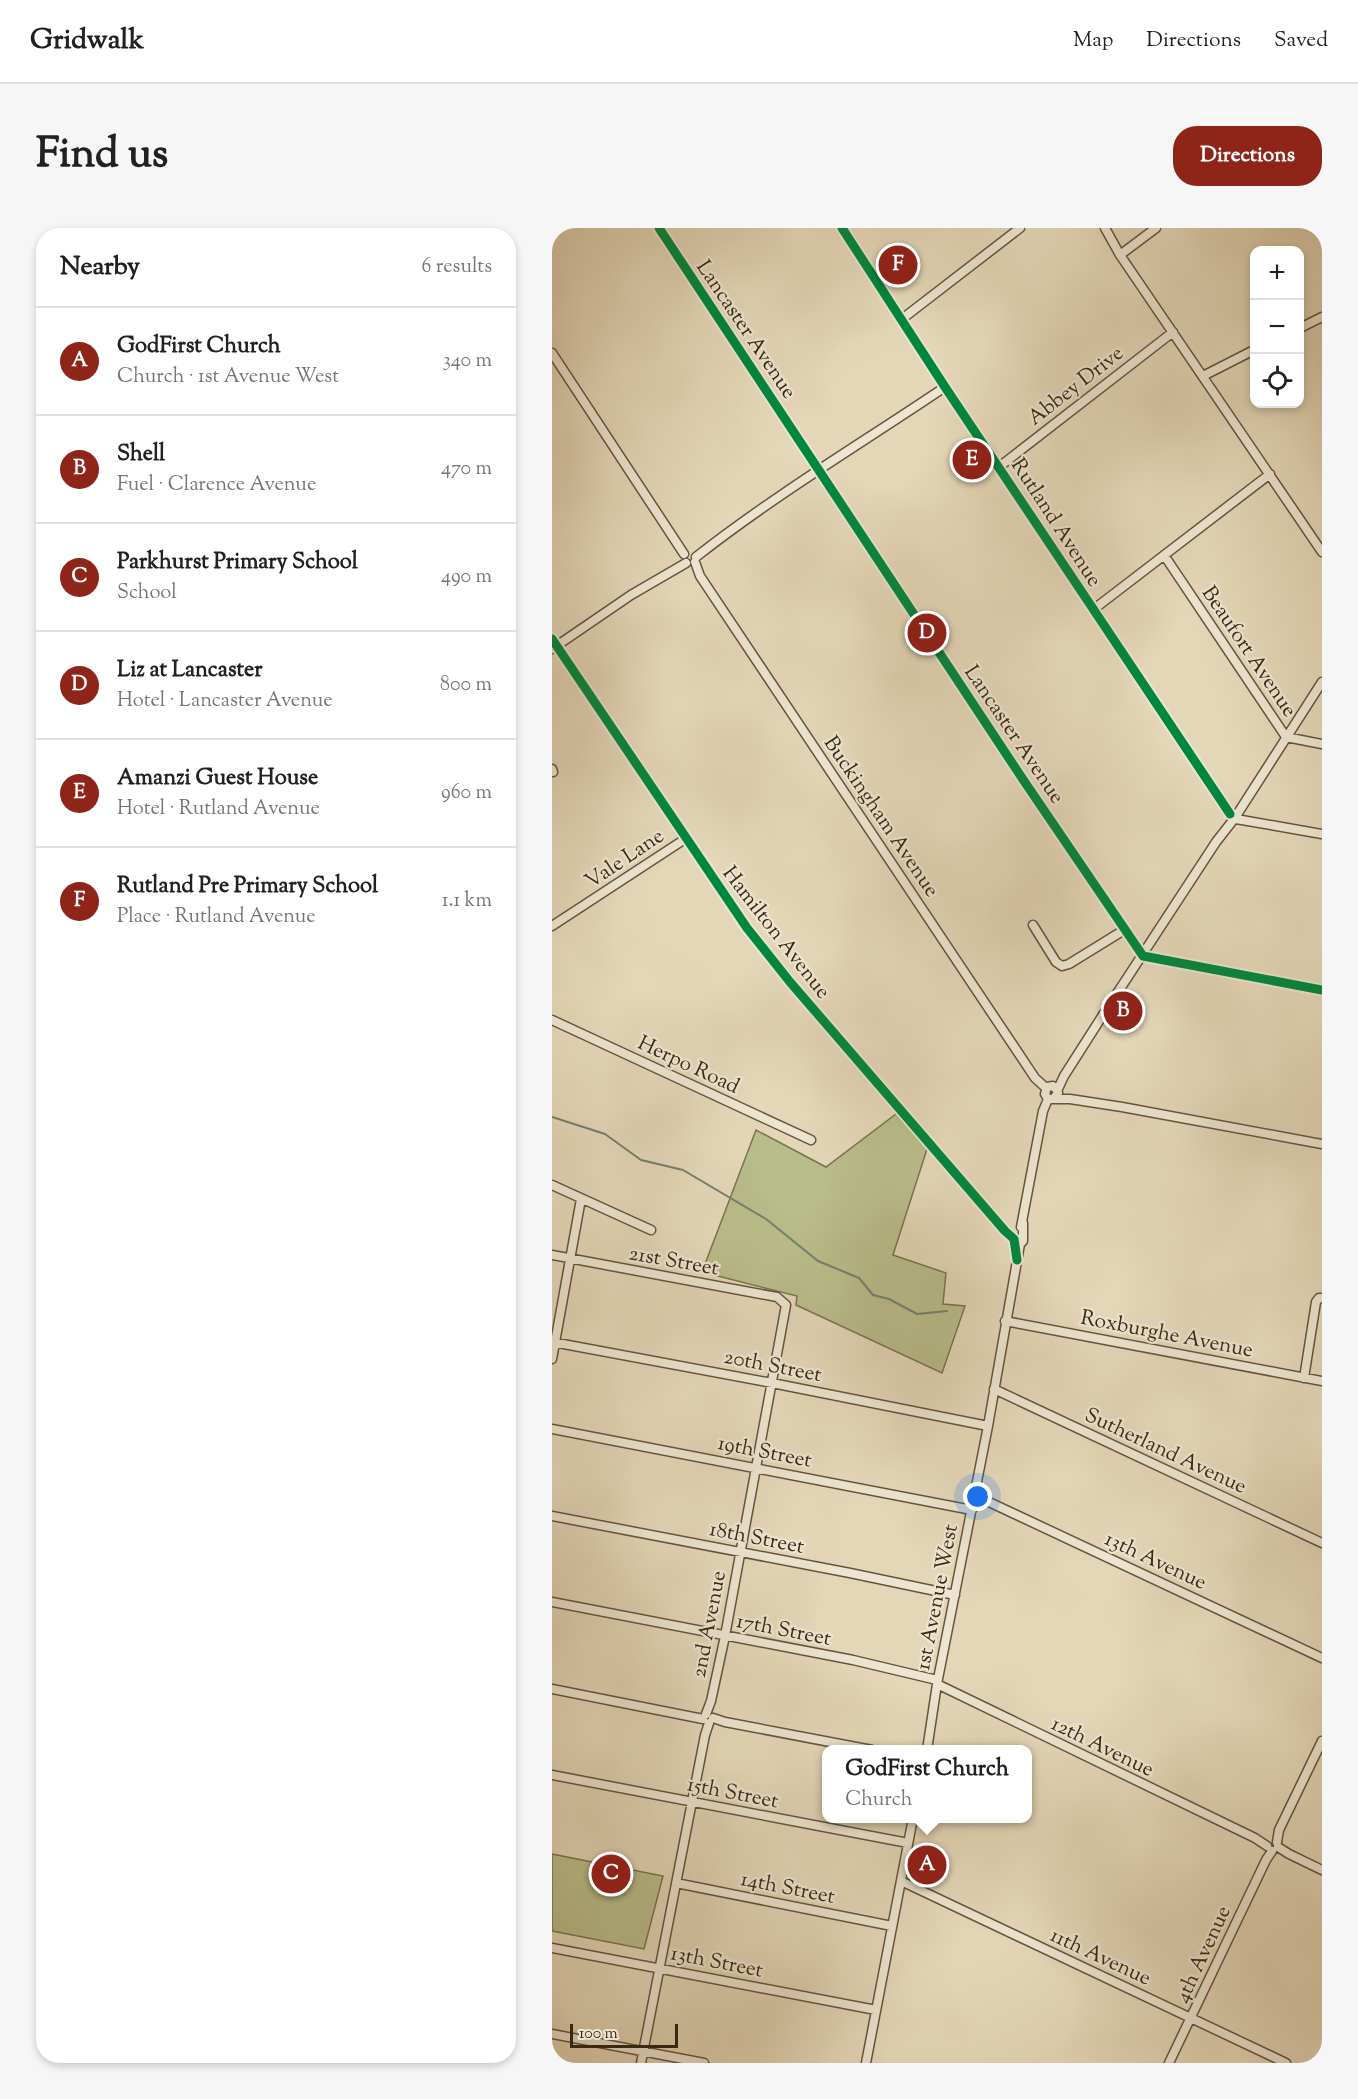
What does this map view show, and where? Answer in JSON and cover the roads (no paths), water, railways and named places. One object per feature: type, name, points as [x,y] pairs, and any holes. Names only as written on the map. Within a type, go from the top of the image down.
[{"type":"street","name":"Lancaster Avenue","points":[[658,228],[1143,956]]},
{"type":"street","name":"Rutland Avenue","points":[[842,228],[945,387],[1224,804],[1234,815],[1254,822],[1322,834]]},
{"type":"street","points":[[902,320],[1020,228]]},
{"type":"street","points":[[1105,228],[1120,255],[1322,552]]},
{"type":"street","points":[[1120,255],[1156,228]]},
{"type":"street","points":[[1304,326],[1322,317]]},
{"type":"street","name":"Abbey Drive","points":[[999,467],[1173,332]]},
{"type":"street","points":[[1203,376],[1250,352]]},
{"type":"street","name":"Buckingham Avenue","points":[[552,353],[1034,1076],[1051,1092]]},
{"type":"street","points":[[553,645],[669,572],[945,387]]},
{"type":"street","points":[[1094,609],[1270,474]]},
{"type":"street","name":"Beaufort Avenue","points":[[1164,555],[1286,737],[1322,744]]},
{"type":"street","name":"Hamilton Avenue","points":[[553,645],[589,692],[685,839],[733,910],[758,942],[1002,1226],[1018,1239]]},
{"type":"street","name":"1st Avenue West","points":[[926,1745],[988,1426],[1017,1260],[1018,1239],[1023,1223],[1043,1111],[1051,1092],[1064,1076],[1322,682]]},
{"type":"street","name":"Vale Lane","points":[[552,926],[685,839]]},
{"type":"street","points":[[1033,925],[1056,962],[1062,966],[1124,930]]},
{"type":"street","points":[[1143,956],[1322,990]]},
{"type":"street","name":"Herpo Road","points":[[552,1020],[811,1140]]},
{"type":"street","points":[[1051,1092],[1070,1099],[1322,1144]]},
{"type":"street","points":[[552,1185],[651,1230]]},
{"type":"street","points":[[552,1359],[581,1199]]},
{"type":"street","name":"21st Street","points":[[552,1255],[777,1297],[786,1305]]},
{"type":"street","points":[[1304,1378],[1316,1302],[1322,1298]]},
{"type":"street","name":"2nd Avenue","points":[[641,2063],[725,1636],[786,1305]]},
{"type":"street","name":"Roxburghe Avenue","points":[[1005,1321],[1184,1353],[1322,1381]]},
{"type":"street","name":"20th Street","points":[[554,1342],[988,1426]]},
{"type":"street","name":"Sutherland Avenue","points":[[994,1389],[1322,1543]]},
{"type":"street","name":"19th Street","points":[[552,1430],[756,1467],[972,1510]]},
{"type":"street","name":"13th Avenue","points":[[974,1495],[1322,1658]]},
{"type":"street","name":"18th Street","points":[[552,1516],[955,1595]]},
{"type":"street","name":"17th Street","points":[[552,1602],[853,1660],[937,1682]]},
{"type":"street","name":"12th Avenue","points":[[937,1682],[1322,1870]]},
{"type":"street","points":[[552,1689],[850,1745]]},
{"type":"street","name":"4th Avenue","points":[[1169,2063],[1322,1741]]},
{"type":"street","name":"15th Street","points":[[552,1775],[908,1843]]},
{"type":"street","points":[[866,2063],[912,1823]]},
{"type":"street","name":"11th Avenue","points":[[900,1881],[1286,2063]]},
{"type":"street","name":"14th Street","points":[[676,1883],[892,1926]]},
{"type":"street","name":"13th Street","points":[[552,1948],[876,2010]]},
{"type":"street","points":[[552,2034],[704,2063]]},
{"type":"waterway","points":[[552,1117],[605,1134],[641,1160],[683,1170],[766,1219],[818,1261],[859,1278],[873,1295],[889,1299],[917,1314],[947,1311]]},
{"type":"place","name":"Rutland Pre Primary School","points":[[898,265]]},
{"type":"place","name":"Amanzi Guest House","points":[[972,460]]},
{"type":"place","name":"Liz at Lancaster","points":[[927,633]]},
{"type":"place","name":"Shell","points":[[1123,1011]]},
{"type":"place","name":"GodFirst Church","points":[[927,1865]]},
{"type":"place","name":"Parkhurst Primary School","points":[[611,1874]]}]
